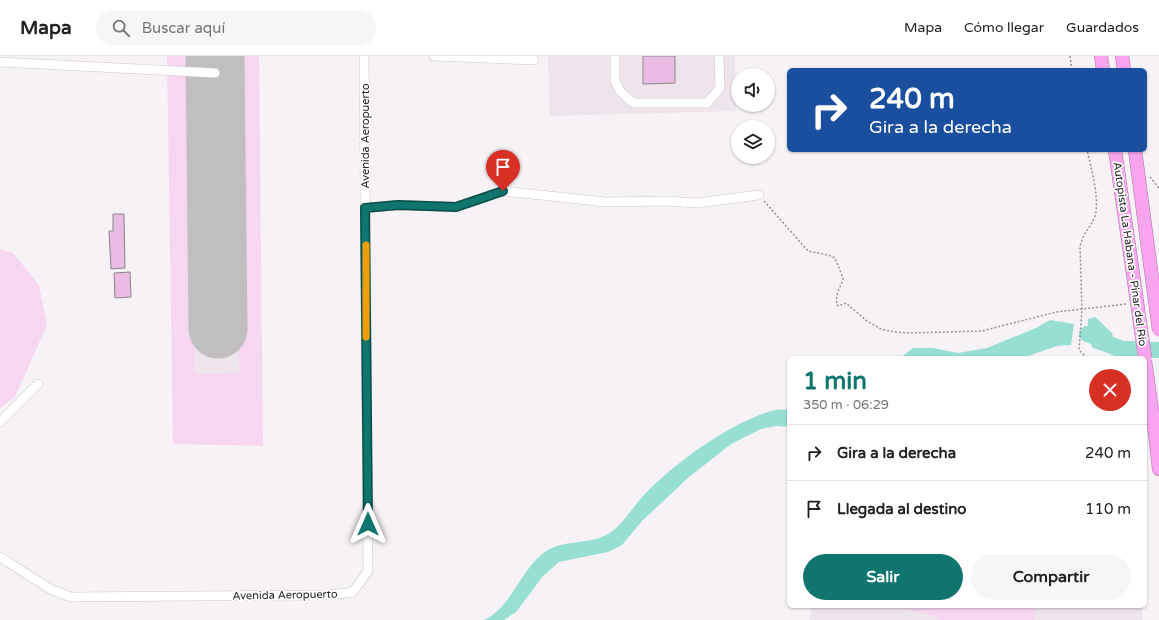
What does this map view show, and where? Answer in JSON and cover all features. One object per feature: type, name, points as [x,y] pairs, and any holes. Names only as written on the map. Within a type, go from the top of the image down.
[{"type":"highway","points":[[1101,56],[1103,68]]},
{"type":"highway","points":[[1122,56],[1124,68]]},
{"type":"highway","name":"Autopista La Habana - Pinar del Río","points":[[1115,152],[1145,356]]},
{"type":"highway","name":"Autopista La Habana - Pinar del Río","points":[[1135,152],[1159,330]]},
{"type":"highway","name":"Autopista La Habana - Pinar del Río","points":[[1147,373],[1159,469]]},
{"type":"street","name":"Avenida Aeropuerto","points":[[0,558],[52,590],[71,597],[330,595],[352,592],[368,571],[364,56]]},
{"type":"street","points":[[434,56],[534,60]]},
{"type":"street","points":[[615,56],[615,81],[620,91],[634,103],[707,103],[720,88],[720,56]]},
{"type":"street","points":[[0,62],[215,73]]},
{"type":"street","points":[[365,208],[398,205],[456,207],[503,191],[605,202],[697,202],[759,195]]},
{"type":"street","points":[[0,422],[38,384]]},
{"type":"path","points":[[1070,56],[1072,68]]},
{"type":"path","points":[[1085,356],[1079,350],[1082,310],[1080,247],[1082,237],[1095,217],[1096,210],[1096,200],[1087,152]]},
{"type":"path","points":[[759,195],[808,251],[835,258],[843,278],[836,295],[838,306],[846,303],[850,305],[858,315],[881,329],[910,333],[982,331],[1056,312],[1134,304]]},
{"type":"shaded area","points":[[167,56],[191,56],[195,374],[239,373],[235,56],[259,56],[263,446],[173,444]]},
{"type":"shaded area","points":[[191,56],[235,56],[239,373],[195,374]]},
{"type":"shaded area","points":[[548,56],[735,56],[735,68],[731,68],[731,111],[550,116]]},
{"type":"shaded area","points":[[0,249],[13,253],[39,285],[47,325],[15,397],[0,408]]},
{"type":"shaded area","points":[[1095,317],[1112,333],[1113,337],[1123,341],[1135,341],[1137,356],[1114,356],[1093,348],[1087,339],[1088,319]]},
{"type":"shaded area","points":[[1050,320],[1074,324],[1071,345],[1057,346],[1028,356],[903,356],[913,348],[933,348],[958,353],[987,348],[1036,328]]},
{"type":"shaded area","points":[[787,409],[787,427],[776,426],[761,429],[731,444],[689,477],[642,521],[622,545],[608,552],[559,562],[543,576],[516,612],[504,620],[484,620],[501,607],[533,563],[549,549],[603,537],[620,524],[641,498],[687,457],[738,425],[773,410]]},
{"type":"shaded area","points":[[812,608],[1142,608],[1142,620],[809,620]]},
{"type":"shaded area","points":[[904,608],[1037,608],[1034,620],[943,620]]},
{"type":"building","points":[[643,56],[675,56],[675,83],[643,84]]},
{"type":"building","points":[[113,214],[124,214],[125,268],[111,269],[109,231],[113,231]]},
{"type":"building","points":[[130,272],[131,297],[115,298],[114,273]]},
{"type":"waterway","points":[[1087,334],[1113,347],[1132,350],[1159,350]]},
{"type":"runway","points":[[215,56],[218,329]]},
{"type":"slow traffic","points":[[366,245],[366,337]]},
{"type":"route","points":[[368,524],[365,208],[398,205],[456,207],[503,191]]}]
